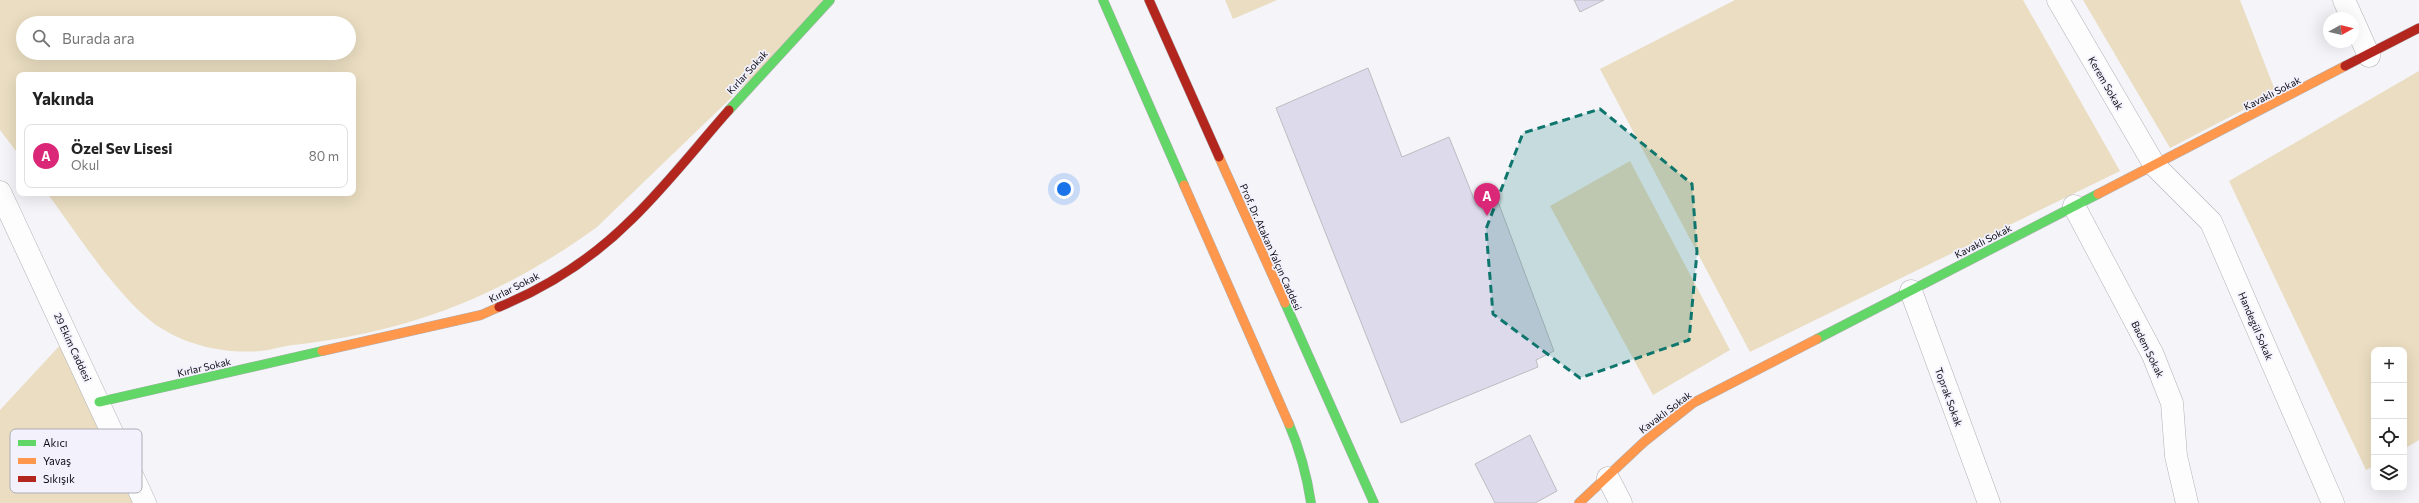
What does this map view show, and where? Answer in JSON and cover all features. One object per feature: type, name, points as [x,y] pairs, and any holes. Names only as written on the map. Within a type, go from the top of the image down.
[{"type":"street","name":"Kırlar Sokak","points":[[100,402],[481,315],[524,296],[574,266],[632,219],[802,28],[830,0]]},
{"type":"street","points":[[1103,0],[1297,442],[1308,480],[1311,503]]},
{"type":"street","name":"Prof. Dr. Atakan Yalçın Caddesi","points":[[1149,0],[1374,503]]},
{"type":"street","name":"Kerem Sokak","points":[[2058,0],[2155,166]]},
{"type":"street","points":[[2344,0],[2350,12]]},
{"type":"street","name":"Kavaklı Sokak","points":[[1579,503],[1608,478],[1644,442],[1693,402],[2369,56],[2419,28]]},
{"type":"street","points":[[2359,33],[2369,56]]},
{"type":"street","name":"Handegül Sokak","points":[[2155,166],[2211,222],[2333,503]]},
{"type":"street","name":"29 Ekim Caddesi","points":[[0,192],[112,429]]},
{"type":"street","name":"Badem Sokak","points":[[2074,206],[2153,355],[2172,403],[2176,456],[2187,503]]},
{"type":"street","name":"Toprak Sokak","points":[[1911,290],[1989,503]]},
{"type":"street","points":[[1608,478],[1621,503]]},
{"type":"street","name":"29 Ekim Caddesi","points":[[141,493],[145,503]]},
{"type":"highlighted area","points":[[1600,109],[1692,184],[1697,252],[1689,340],[1580,378],[1493,314],[1486,229],[1523,133]]},
{"type":"shaded area","points":[[0,0],[833,0],[597,227],[526,273],[453,307],[416,320],[376,331],[336,339],[247,352],[220,350],[180,338],[156,325],[141,313],[127,298],[98,264],[49,196],[356,196],[356,72],[16,72],[16,151],[0,130]]},
{"type":"shaded area","points":[[1225,0],[1277,0],[1233,19]]},
{"type":"shaded area","points":[[1735,0],[2023,0],[2120,171],[1750,352],[1600,69]]},
{"type":"shaded area","points":[[2083,0],[2240,0],[2276,93],[2170,148]]},
{"type":"shaded area","points":[[2419,71],[2419,440],[2407,447],[2407,347],[2371,347],[2371,468],[2366,470],[2229,181]]},
{"type":"shaded area","points":[[1630,161],[1730,350],[1653,395],[1550,206]]},
{"type":"shaded area","points":[[75,329],[119,429],[10,429],[10,493],[142,493],[142,480],[152,503],[0,503],[0,410]]},
{"type":"building","points":[[1574,0],[1604,0],[1580,12]]},
{"type":"building","points":[[1368,68],[1402,157],[1449,137],[1474,199],[1494,191],[1554,351],[1536,360],[1538,367],[1401,423],[1276,108]]},
{"type":"building","points":[[1530,435],[1557,491],[1535,503],[1495,503],[1475,464]]},
{"type":"traffic: fast","points":[[729,110],[830,0]]},
{"type":"traffic: fast","points":[[1103,0],[1184,185]]},
{"type":"traffic: fast","points":[[1817,339],[2098,194]]},
{"type":"traffic: fast","points":[[1285,303],[1374,503]]},
{"type":"traffic: fast","points":[[99,402],[322,351]]},
{"type":"traffic: fast","points":[[1289,424],[1303,463],[1311,503]]},
{"type":"traffic: slow","points":[[2098,194],[2345,66]]},
{"type":"traffic: slow","points":[[1219,157],[1285,303]]},
{"type":"traffic: slow","points":[[1184,185],[1289,424]]},
{"type":"traffic: slow","points":[[322,351],[481,315],[499,307]]},
{"type":"traffic: slow","points":[[1579,503],[1644,442],[1693,403],[1817,339]]},
{"type":"traffic: jam","points":[[1149,0],[1219,157]]},
{"type":"traffic: jam","points":[[2345,66],[2419,28]]},
{"type":"traffic: jam","points":[[499,307],[553,280],[587,258],[618,233],[657,193],[729,110]]},
{"type":"place","name":"Özel Sev Lisesi","points":[[1487,216]]}]
